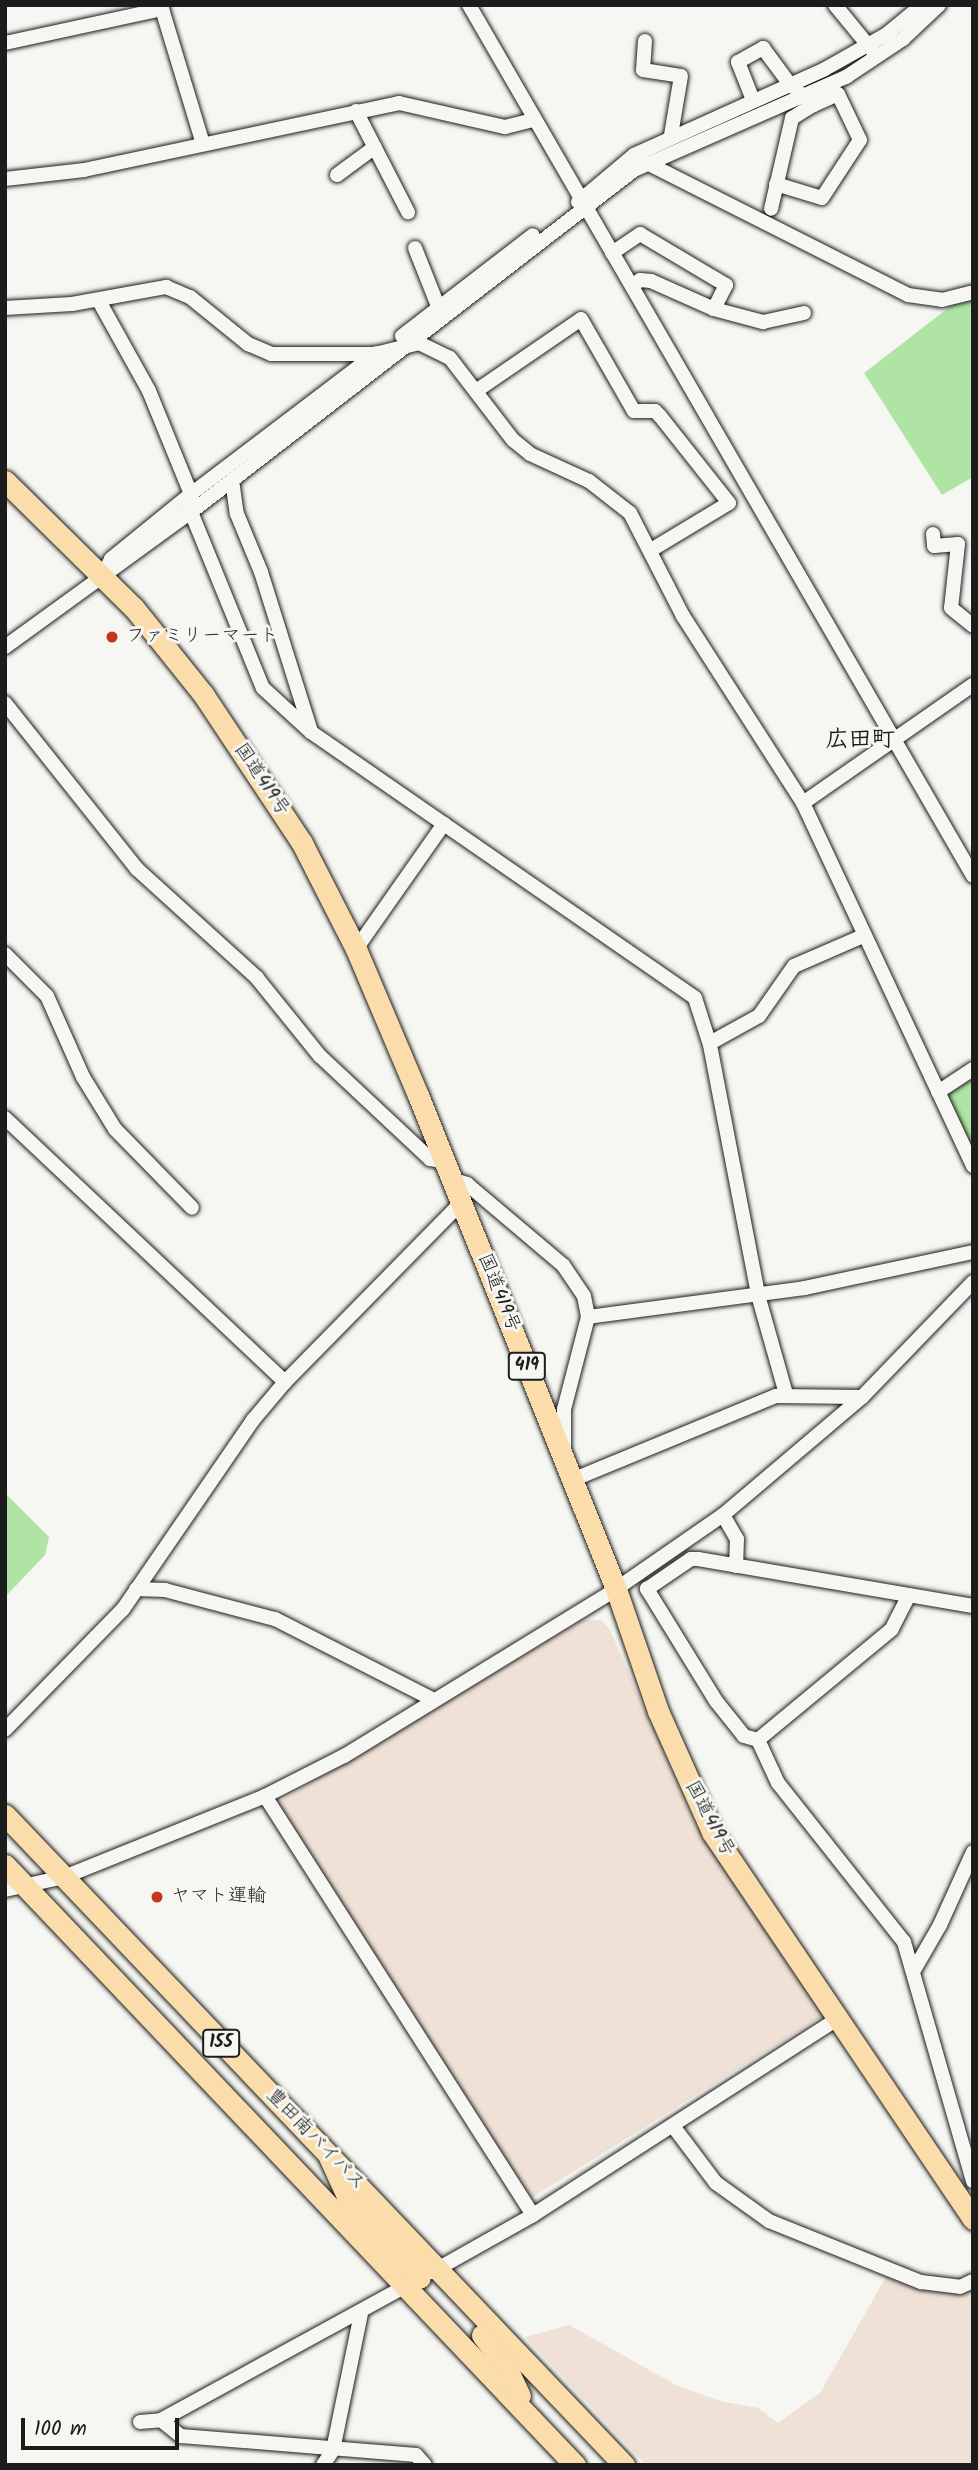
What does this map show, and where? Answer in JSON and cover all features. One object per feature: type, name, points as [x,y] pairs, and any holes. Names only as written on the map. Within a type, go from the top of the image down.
[{"type":"highway","name":"国道419号","points":[[5,481],[102,576],[204,694],[302,843],[356,949],[462,1202],[616,1588],[658,1712],[712,1832],[973,2219]]},
{"type":"highway","name":"豊田南バイパス","points":[[5,1815],[326,2149],[528,2414],[575,2465]]},
{"type":"highway","name":"豊田南バイパス","points":[[5,1865],[14,1887],[624,2465]]},
{"type":"street","points":[[469,5],[533,120],[585,202],[973,876]]},
{"type":"street","points":[[835,5],[879,58]]},
{"type":"street","points":[[5,647],[191,512],[409,343],[585,202],[634,155],[671,135],[868,46],[922,5]]},
{"type":"street","points":[[102,576],[111,559],[191,494],[438,306],[585,202],[647,163],[809,99],[879,58],[939,5]]},
{"type":"street","points":[[5,43],[162,9],[203,144]]},
{"type":"street","points":[[645,41],[643,70],[681,76],[671,135]]},
{"type":"street","points":[[752,100],[738,62],[741,57],[768,49],[789,83],[809,99]]},
{"type":"street","points":[[771,209],[776,184],[792,118],[809,99],[838,94],[860,140],[822,198],[776,184]]},
{"type":"street","points":[[5,179],[84,170],[399,103],[505,127],[533,120]]},
{"type":"street","points":[[356,111],[408,212]]},
{"type":"street","points":[[337,175],[375,147]]},
{"type":"street","points":[[647,163],[908,295],[942,300],[973,292]]},
{"type":"street","points":[[612,253],[640,234],[726,285],[714,309]]},
{"type":"street","points":[[415,248],[438,306]]},
{"type":"street","points":[[632,286],[640,279],[651,282],[714,309],[763,322],[804,313]]},
{"type":"street","points":[[5,308],[99,301],[166,287],[190,297],[248,344],[271,354],[374,354],[409,343],[450,358],[513,440],[530,454],[589,481],[630,513],[683,616],[803,803],[973,1166]]},
{"type":"street","points":[[99,301],[149,391],[191,494],[191,512],[263,688],[311,732],[688,990],[695,998],[710,1044],[758,1295],[786,1394]]},
{"type":"street","points":[[476,391],[581,319],[634,411],[655,411],[729,503],[651,550]]},
{"type":"street","points":[[232,480],[237,514],[261,572],[311,732]]},
{"type":"street","points":[[933,534],[934,547],[958,544],[951,608],[973,626]]},
{"type":"street","points":[[803,803],[973,685]]},
{"type":"street","points":[[5,703],[137,869],[257,978],[320,1056],[430,1159],[467,1184],[563,1265],[584,1296],[588,1317],[564,1409],[564,1458]]},
{"type":"street","points":[[356,949],[444,824]]},
{"type":"street","points":[[710,1044],[759,1016],[794,966],[863,936]]},
{"type":"street","points":[[5,954],[47,996],[83,1077],[116,1129],[192,1208]]},
{"type":"street","points":[[938,1092],[973,1069]]},
{"type":"street","points":[[5,1118],[285,1382]]},
{"type":"street","points":[[5,1730],[136,1589],[253,1420],[285,1382],[462,1202]]},
{"type":"street","points":[[588,1317],[758,1295],[973,1252]]},
{"type":"street","points":[[14,1887],[64,1877],[265,1796],[344,1756],[616,1588],[723,1515],[862,1397],[973,1282]]},
{"type":"street","points":[[572,1480],[786,1394],[862,1397]]},
{"type":"street","points":[[723,1515],[737,1539],[736,1566]]},
{"type":"street","points":[[973,1606],[691,1559],[647,1589],[716,1701],[744,1736],[758,1740],[778,1783],[893,1926],[914,1970],[973,2181]]},
{"type":"street","points":[[136,1589],[165,1590],[275,1619],[435,1700]]},
{"type":"street","points":[[758,1740],[892,1629],[909,1595]]},
{"type":"street","points":[[265,1796],[533,2215]]},
{"type":"street","points":[[914,1970],[973,1852]]},
{"type":"street","points":[[140,2422],[161,2420],[361,2314],[533,2215],[837,2019]]},
{"type":"street","points":[[673,2126],[716,2183],[769,2221],[921,2282],[960,2287],[973,2281]]},
{"type":"street","points":[[331,2459],[361,2314]]},
{"type":"street","points":[[161,2420],[181,2436],[331,2459],[416,2455],[425,2465]]},
{"type":"shaded area","points":[[583,1620],[601,1620],[610,1630],[695,1824],[824,2015],[528,2200],[277,1803]]},
{"type":"shaded area","points":[[886,2277],[973,2286],[973,2465],[646,2465],[525,2337],[569,2325],[676,2385],[720,2401],[758,2408],[778,2423],[820,2393]]},
{"type":"green space","points":[[973,298],[973,477],[942,495],[864,373],[956,302]]},
{"type":"green space","points":[[970,1079],[973,1085],[973,1151],[946,1096]]},
{"type":"green space","points":[[5,1493],[49,1537],[45,1555],[5,1597]]},
{"type":"place","name":"ファミリーマート","points":[[112,637]]},
{"type":"place","name":"ヤマト運輸","points":[[157,1897]]},
{"type":"district","name":"広田町","points":[[860,740]]}]
